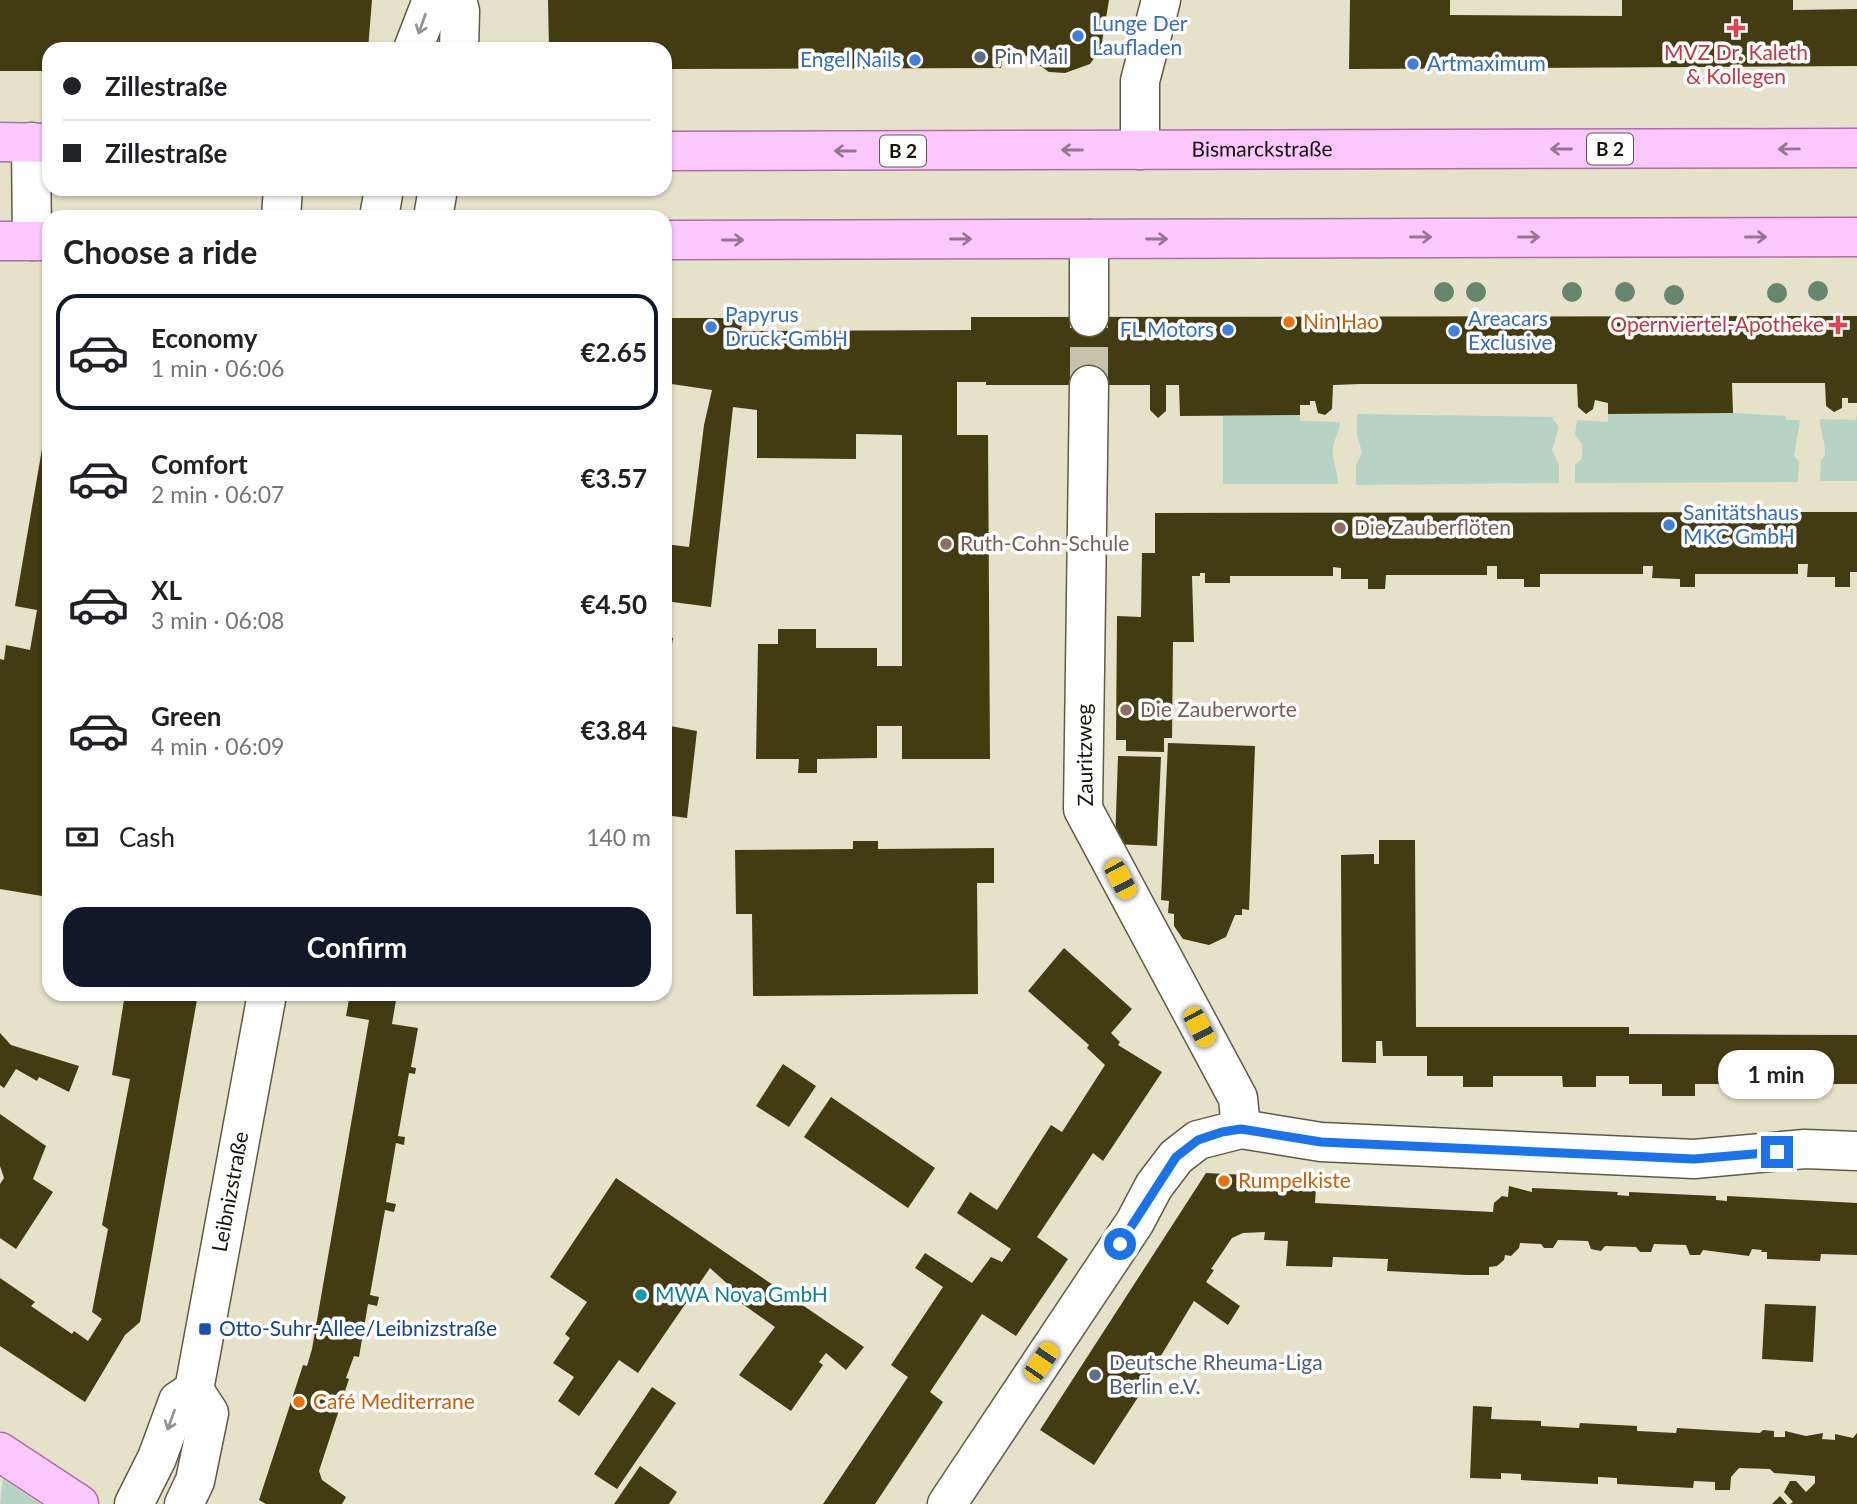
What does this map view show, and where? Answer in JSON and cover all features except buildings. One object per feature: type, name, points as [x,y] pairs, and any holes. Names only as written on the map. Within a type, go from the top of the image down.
[{"type":"main road","name":"Bismarckstraße","points":[[672,150],[1857,148]]},
{"type":"main road","points":[[672,240],[1857,237]]},
{"type":"main road","points":[[0,1452],[79,1504]]},
{"type":"street","points":[[417,42],[432,0]]},
{"type":"street","points":[[457,0],[460,11],[459,42]]},
{"type":"street","points":[[1140,150],[1140,81],[1161,0]]},
{"type":"street","points":[[27,142],[27,241]]},
{"type":"street","points":[[1089,239],[1089,317]]},
{"type":"street","name":"Zauritzweg","points":[[1089,385],[1083,809],[1238,1098],[1241,1129]]},
{"type":"street","name":"Leibnizstraße","points":[[134,1504],[157,1458],[178,1402],[194,1390],[266,1001]]},
{"type":"street","points":[[947,1504],[1176,1157],[1198,1140],[1241,1129],[1321,1142],[1694,1159],[1805,1149],[1857,1151]]},
{"type":"street","points":[[184,1504],[195,1481],[209,1413],[194,1390]]},
{"type":"green space","points":[[1733,413],[1786,416],[1786,420],[1800,420],[1794,456],[1799,462],[1798,482],[1575,483],[1575,465],[1582,458],[1582,444],[1575,435],[1577,420],[1608,422],[1608,414]]},
{"type":"green space","points":[[1857,413],[1857,481],[1820,481],[1821,461],[1825,451],[1820,419],[1856,420]]},
{"type":"green space","points":[[1357,414],[1551,417],[1559,427],[1552,450],[1559,465],[1559,483],[1356,485],[1356,466],[1362,452],[1357,435]]},
{"type":"green space","points":[[1300,415],[1300,421],[1340,422],[1333,450],[1338,484],[1223,484],[1223,416]]},
{"type":"green space","points":[[3,1479],[40,1504],[0,1504]]},
{"type":"tunnel","points":[[1089,317],[1089,385]]},
{"type":"place","name":"MVZ Dr. Kaleth & Kollegen","points":[[1736,28]]},
{"type":"place","name":"Lunge Der Laufladen","points":[[1078,36]]},
{"type":"place","name":"Pin Mail","points":[[980,57]]},
{"type":"place","name":"Engel Nails","points":[[915,60]]},
{"type":"place","name":"Artmaximum","points":[[1413,64]]},
{"type":"place","name":"Nin Hao","points":[[1289,322]]},
{"type":"place","name":"Opernviertel-Apotheke","points":[[1838,325]]},
{"type":"place","name":"Papyrus Druck-GmbH","points":[[711,327]]},
{"type":"place","name":"FL Motors","points":[[1228,330]]},
{"type":"place","name":"Areacars Exclusive","points":[[1454,331]]},
{"type":"place","name":"Sanitätshaus MKC GmbH","points":[[1669,525]]},
{"type":"place","name":"Die Zauberflöten","points":[[1340,528]]},
{"type":"place","name":"Ruth-Cohn-Schule","points":[[946,544]]},
{"type":"place","name":"Die Zauberworte","points":[[1126,710]]},
{"type":"place","name":"Rumpelkiste","points":[[1224,1181]]},
{"type":"place","name":"MWA Nova GmbH","points":[[641,1295]]},
{"type":"place","name":"Otto-Suhr-Allee/Leibnizstraße","points":[[205,1329]]},
{"type":"place","name":"Deutsche Rheuma-Liga Berlin e.V.","points":[[1095,1375]]},
{"type":"place","name":"Café Mediterrane","points":[[299,1402]]},
{"type":"route","points":[[1120,1244],[1154,1186],[1176,1157],[1198,1140],[1241,1129],[1321,1142],[1694,1159],[1777,1152]]}]
